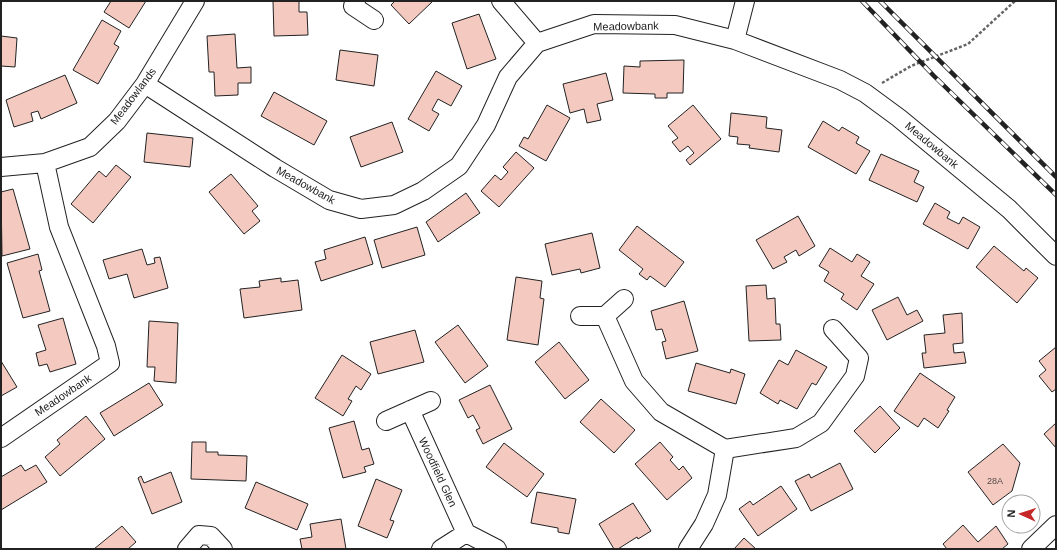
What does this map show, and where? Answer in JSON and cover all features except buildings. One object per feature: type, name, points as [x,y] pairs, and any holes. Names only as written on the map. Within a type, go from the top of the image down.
[{"type":"street","name":"Meadowlands","points":[[1,167],[45,163],[90,147],[116,120],[145,84],[195,1]]},
{"type":"street","points":[[356,1],[353,6],[374,20]]},
{"type":"street","points":[[501,1],[537,43]]},
{"type":"street","points":[[736,40],[746,1]]},
{"type":"street","name":"Meadowbank","points":[[145,84],[269,164],[329,200],[361,209],[394,204],[423,191],[459,166],[486,125],[508,77],[537,43],[594,24],[675,25],[736,40],[840,80],[865,93],[899,118],[1008,209],[1056,256]]},
{"type":"street","name":"Meadowbank","points":[[1,438],[110,363],[106,346],[59,227],[45,163]]},
{"type":"street","points":[[580,316],[605,316],[624,299]]},
{"type":"street","points":[[605,316],[634,381],[661,412],[726,449],[796,438],[822,423],[855,376],[859,358],[833,329]]},
{"type":"street","points":[[386,421],[431,401]]},
{"type":"street","name":"Woodfield Glen","points":[[410,410],[466,533]]},
{"type":"street","points":[[688,549],[704,524],[716,495],[726,449]]},
{"type":"street","points":[[1031,549],[1056,525]]},
{"type":"street","points":[[441,549],[466,533],[497,549]]},
{"type":"street","points":[[187,549],[199,535],[211,536],[223,549]]},
{"type":"path","points":[[865,93],[911,66],[968,44],[1015,1]]},
{"type":"railway","points":[[862,1],[934,76],[1056,195]]},
{"type":"railway","points":[[880,1],[1056,177]]}]
